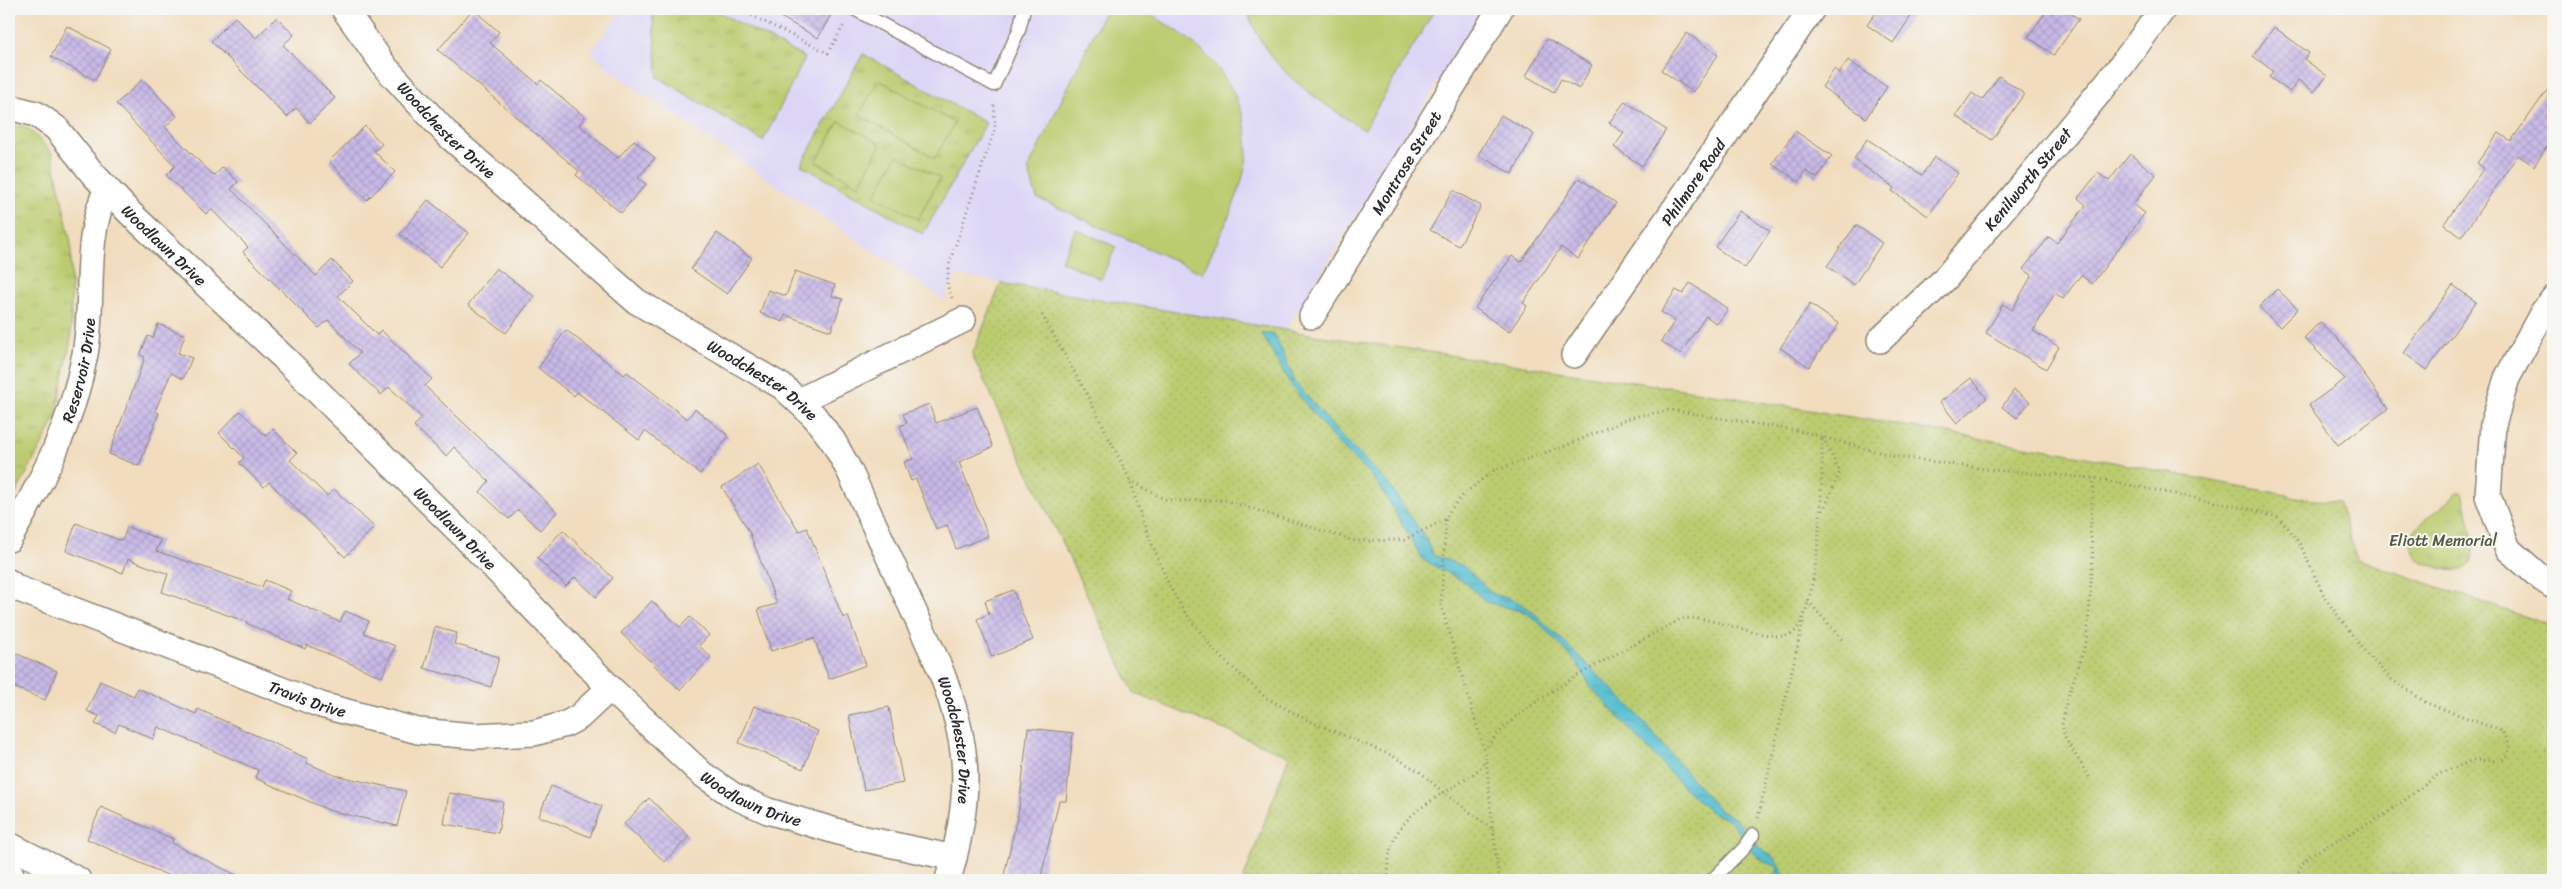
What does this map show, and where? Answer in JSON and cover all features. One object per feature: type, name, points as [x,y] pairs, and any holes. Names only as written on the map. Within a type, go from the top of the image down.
[{"type":"street","name":"Woodchester Drive","points":[[344,9],[386,68],[448,135],[622,290],[651,312],[763,374],[799,401],[833,441],[849,470],[949,690],[962,734],[967,780],[951,869]]},
{"type":"street","name":"Montrose Street","points":[[1312,316],[1500,9]]},
{"type":"street","name":"Philmore Road","points":[[1574,355],[1812,9]]},
{"type":"street","name":"Kenilworth Street","points":[[1880,340],[1945,279],[2121,66],[2163,9]]},
{"type":"street","name":"Woodlawn Drive","points":[[9,107],[36,114],[51,124],[107,189],[284,358],[451,523],[610,688],[702,774],[734,796],[768,811],[856,837],[951,869]]},
{"type":"street","name":"Reservoir Drive","points":[[9,539],[56,451],[78,385],[85,353],[96,218],[107,189]]},
{"type":"street","points":[[2553,299],[2543,312],[2507,378],[2493,424],[2488,496],[2508,549],[2542,579],[2553,586]]},
{"type":"street","points":[[799,401],[963,320]]},
{"type":"street","name":"Travis Drive","points":[[9,582],[16,588],[321,704],[418,731],[475,736],[534,733],[566,724],[579,717],[610,688]]},
{"type":"street","points":[[12,846],[78,880]]},
{"type":"lane","points":[[854,9],[994,85],[1019,30],[1024,9]]},
{"type":"lane","points":[[1712,880],[1744,848],[1753,835]]},
{"type":"lane","points":[[12,846],[15,867],[20,880]]},
{"type":"path","points":[[738,9],[828,53],[844,24]]},
{"type":"path","points":[[963,320],[948,290],[946,280],[949,265],[995,128],[994,85]]},
{"type":"path","points":[[1042,315],[1090,398],[1130,480],[1142,520],[1169,585],[1182,608],[1214,651],[1266,698],[1309,721],[1391,755],[1420,772],[1444,793],[1493,830]]},
{"type":"path","points":[[1130,480],[1164,498],[1178,501],[1224,500],[1349,540],[1389,542],[1410,539],[1446,519],[1462,496],[1493,471],[1570,444],[1632,417],[1650,412],[1671,410],[1805,432],[1893,456],[1993,470],[2094,478],[2236,506],[2277,517],[2289,529],[2301,546],[2325,598],[2365,652],[2391,679],[2428,703],[2502,731],[2509,740],[2509,749],[2501,761],[2473,760],[2439,774],[2386,814],[2312,854],[2302,864],[2295,880]]},
{"type":"path","points":[[1753,835],[1808,601],[1821,514],[1822,437]]},
{"type":"path","points":[[1821,514],[1840,472],[1822,437]]},
{"type":"path","points":[[2089,778],[2065,738],[2062,725],[2065,707],[2087,639],[2093,556],[2090,530],[2094,478]]},
{"type":"path","points":[[1446,519],[1441,577],[1442,605],[1485,749],[1499,880]]},
{"type":"path","points":[[1808,601],[1844,642]]},
{"type":"path","points":[[1485,749],[1501,729],[1571,681],[1687,618],[1747,631],[1786,636],[1796,631],[1804,619]]},
{"type":"path","points":[[1388,880],[1390,850],[1396,834],[1404,824],[1444,793],[1475,773],[1482,765],[1486,756]]},
{"type":"shaded area","points":[[623,9],[1483,9],[1286,330],[956,275],[944,300],[609,70],[591,51]]},
{"type":"green space","points":[[652,9],[713,9],[805,58],[763,141],[658,77]]},
{"type":"green space","points":[[1106,9],[1140,9],[1184,36],[1216,66],[1229,84],[1238,103],[1245,124],[1247,145],[1245,168],[1232,209],[1202,273],[1037,198],[1028,169]]},
{"type":"green space","points":[[1247,9],[1435,9],[1364,130],[1310,93],[1279,65],[1255,30]]},
{"type":"green space","points":[[863,54],[986,123],[923,234],[801,165]]},
{"type":"green space","points":[[879,80],[955,123],[935,158],[859,115]]},
{"type":"green space","points":[[839,121],[881,144],[859,185],[816,162]]},
{"type":"green space","points":[[9,125],[27,127],[52,153],[71,243],[71,338],[55,420],[9,506]]},
{"type":"green space","points":[[897,155],[940,178],[918,219],[875,196]]},
{"type":"green space","points":[[1076,229],[1116,247],[1101,279],[1061,261]]},
{"type":"green space","points":[[1001,283],[1321,336],[1695,391],[2049,450],[2313,500],[2338,501],[2357,559],[2552,626],[2553,880],[2419,880],[2401,874],[2310,878],[2310,880],[1243,880],[1289,756],[1134,693],[972,355]]},
{"type":"green space","name":"Eliott Memorial","points":[[2457,492],[2461,492],[2464,496],[2473,547],[2471,563],[2458,571],[2440,568],[2416,558],[2410,545],[2413,531]]},
{"type":"water","points":[[1262,334],[1273,334],[1276,337],[1295,382],[1339,434],[1387,482],[1426,539],[1433,555],[1463,566],[1493,594],[1516,601],[1533,612],[1628,704],[1718,809],[1735,818],[1753,841],[1776,860],[1785,876],[1783,880],[1774,880],[1778,867],[1765,862],[1751,851],[1730,820],[1712,813],[1685,789],[1590,686],[1578,664],[1538,622],[1527,613],[1486,602],[1466,583],[1423,560],[1381,488],[1369,473],[1337,443],[1292,387]]},
{"type":"building","points":[[473,9],[499,32],[490,43],[538,84],[541,80],[585,117],[579,125],[618,158],[634,140],[655,158],[638,178],[646,184],[621,213],[576,175],[579,171],[438,50]]},
{"type":"building","points":[[766,9],[834,9],[818,38]]},
{"type":"building","points":[[1879,9],[1916,9],[1893,43],[1867,25]]},
{"type":"building","points":[[2048,9],[2064,9],[2079,19],[2054,55],[2028,37]]},
{"type":"building","points":[[235,17],[256,38],[277,17],[294,35],[283,45],[335,98],[310,123],[296,108],[287,117],[211,41]]},
{"type":"building","points":[[67,26],[111,49],[95,80],[51,57]]},
{"type":"building","points":[[2274,27],[2309,53],[2304,59],[2327,76],[2314,92],[2298,80],[2290,92],[2269,77],[2273,71],[2253,56]]},
{"type":"building","points":[[1687,33],[1718,55],[1693,92],[1661,70]]},
{"type":"building","points":[[1547,39],[1592,65],[1579,89],[1561,79],[1554,92],[1526,76]]},
{"type":"building","points":[[1848,60],[1887,87],[1866,118],[1822,87],[1834,69],[1839,73]]},
{"type":"building","points":[[1999,76],[2024,94],[1992,140],[1956,116],[1972,93],[1982,100]]},
{"type":"building","points":[[143,79],[177,116],[165,127],[214,176],[223,167],[238,182],[231,189],[316,276],[332,260],[353,281],[338,296],[377,335],[381,330],[432,379],[425,386],[557,512],[540,530],[518,510],[509,519],[480,492],[489,481],[454,447],[446,456],[414,426],[422,418],[389,387],[381,395],[349,364],[360,353],[328,320],[319,328],[243,252],[248,247],[211,209],[206,214],[166,175],[175,166],[116,104]]},
{"type":"building","points":[[2553,82],[2553,138],[2534,166],[2518,155],[2461,237],[2444,224],[2484,168],[2477,163],[2499,133],[2511,141]]},
{"type":"building","points":[[1625,101],[1666,130],[1642,166],[1614,147],[1624,133],[1609,123]]},
{"type":"building","points":[[1501,115],[1534,134],[1512,174],[1478,155]]},
{"type":"building","points":[[365,126],[382,144],[374,151],[395,172],[367,200],[329,161]]},
{"type":"building","points":[[1795,131],[1832,156],[1817,178],[1806,171],[1799,182],[1772,164]]},
{"type":"building","points":[[1867,139],[1922,175],[1934,157],[1958,173],[1928,216],[1892,191],[1894,188],[1854,159]]},
{"type":"building","points":[[2130,154],[2156,175],[2133,204],[2145,213],[2092,284],[2081,275],[2063,299],[2055,293],[2033,331],[2059,347],[2046,369],[1986,333],[2003,304],[2012,310],[2032,275],[2023,269],[2049,237],[2057,243],[2086,205],[2078,198],[2098,173],[2109,181]]},
{"type":"building","points":[[1579,178],[1616,203],[1578,259],[1561,247],[1523,303],[1527,306],[1509,332],[1475,308],[1512,256],[1521,262]]},
{"type":"building","points":[[1453,190],[1481,206],[1459,246],[1430,230]]},
{"type":"building","points":[[428,200],[469,233],[440,267],[400,234]]},
{"type":"building","points":[[1740,211],[1770,231],[1745,268],[1715,247]]},
{"type":"building","points":[[1856,225],[1882,243],[1854,285],[1827,266]]},
{"type":"building","points":[[717,233],[752,258],[727,294],[691,269]]},
{"type":"building","points":[[496,268],[534,296],[506,333],[468,305]]},
{"type":"building","points":[[795,271],[835,285],[832,296],[843,299],[831,331],[785,315],[783,322],[760,313],[768,290],[786,296]]},
{"type":"building","points":[[1690,283],[1728,309],[1717,324],[1706,316],[1680,354],[1661,341],[1675,321],[1661,312],[1676,290],[1683,294]]},
{"type":"building","points":[[2453,285],[2476,302],[2427,370],[2404,353]]},
{"type":"building","points":[[2277,289],[2298,309],[2280,327],[2259,307]]},
{"type":"building","points":[[1810,304],[1839,324],[1809,367],[1780,348]]},
{"type":"building","points":[[2320,322],[2343,344],[2388,409],[2338,445],[2309,405],[2345,379],[2304,338]]},
{"type":"building","points":[[158,324],[185,335],[178,353],[192,358],[183,379],[171,373],[155,411],[159,413],[139,466],[109,454],[145,357],[140,355],[148,336],[153,338]]},
{"type":"building","points":[[566,330],[624,375],[627,372],[687,419],[695,409],[729,436],[700,474],[645,431],[639,440],[577,392],[574,396],[538,368]]},
{"type":"building","points":[[1971,378],[1987,398],[1957,423],[1940,402]]},
{"type":"building","points":[[2014,390],[2030,402],[2017,418],[2002,407]]},
{"type":"building","points":[[929,404],[936,423],[977,407],[993,447],[959,462],[988,536],[956,549],[947,525],[936,529],[916,479],[911,481],[904,462],[913,459],[900,426],[907,423],[903,414]]},
{"type":"building","points":[[240,411],[266,436],[273,429],[297,453],[290,460],[327,496],[334,489],[374,527],[345,557],[269,482],[264,487],[239,463],[244,458],[219,433]]},
{"type":"building","points":[[758,464],[799,531],[807,528],[843,618],[848,616],[866,665],[829,679],[814,638],[771,651],[758,609],[777,604],[749,531],[722,487]]},
{"type":"building","points":[[76,523],[119,540],[123,539],[127,527],[161,540],[156,551],[262,587],[265,580],[291,591],[287,599],[340,622],[345,611],[369,621],[364,633],[395,646],[382,677],[307,645],[305,649],[247,622],[162,592],[168,574],[128,559],[123,573],[66,551]]},
{"type":"building","points":[[563,530],[613,578],[596,597],[575,577],[566,586],[537,558]]},
{"type":"building","points":[[1013,590],[1033,640],[992,657],[977,619],[989,614],[985,601]]},
{"type":"building","points":[[652,601],[680,627],[690,617],[709,635],[699,646],[711,657],[680,690],[621,633]]},
{"type":"building","points":[[435,627],[457,633],[454,644],[499,657],[491,687],[424,668]]},
{"type":"building","points":[[15,653],[57,671],[45,700],[9,685],[9,668]]},
{"type":"building","points":[[100,681],[134,696],[137,688],[196,714],[198,709],[308,759],[307,763],[334,775],[406,791],[397,826],[331,811],[255,778],[258,770],[158,727],[153,739],[119,724],[115,732],[95,724],[99,716],[87,711]]},
{"type":"building","points":[[754,706],[818,731],[803,769],[739,743]]},
{"type":"building","points":[[889,707],[903,783],[864,790],[849,715]]},
{"type":"building","points":[[1028,728],[1073,733],[1066,801],[1059,801],[1040,880],[1003,880],[1019,809]]},
{"type":"building","points":[[551,786],[602,806],[590,837],[539,816]]},
{"type":"building","points":[[449,793],[503,802],[498,833],[444,824]]},
{"type":"building","points":[[649,798],[689,836],[665,862],[624,824]]},
{"type":"building","points":[[101,807],[173,839],[172,843],[246,880],[178,880],[87,839]]}]
